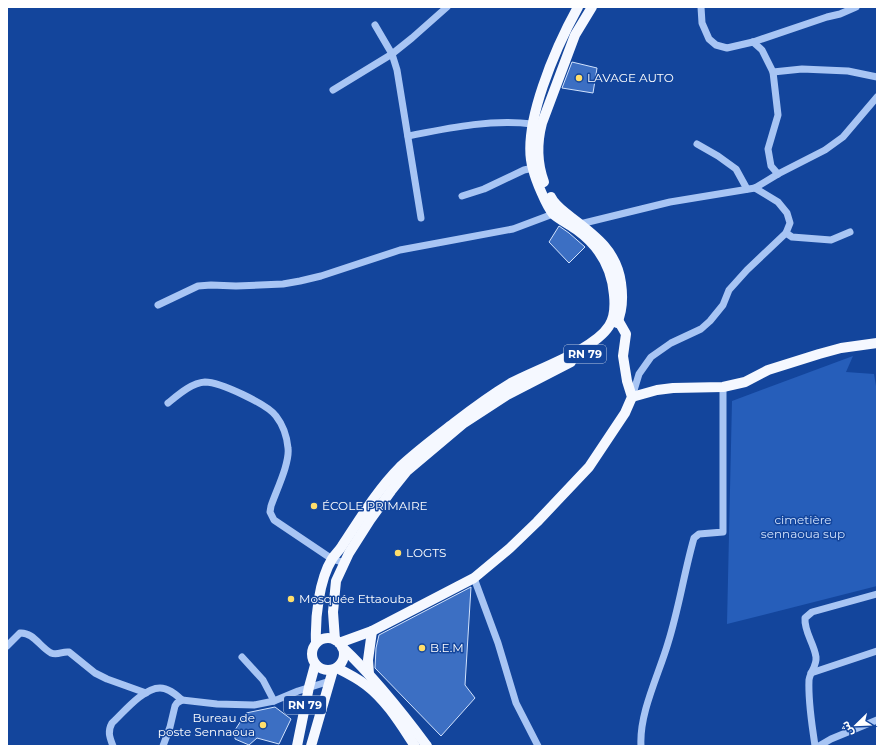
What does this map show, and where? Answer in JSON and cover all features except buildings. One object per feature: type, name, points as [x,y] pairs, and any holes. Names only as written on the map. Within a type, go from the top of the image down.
[{"type":"main road","points":[[415,746],[400,724],[372,690],[365,684],[335,669],[325,670],[315,665],[311,651],[316,642],[316,614],[321,590],[332,559],[341,549],[359,519],[378,493],[400,468],[426,445],[478,404],[510,384],[576,352],[598,338],[609,326],[614,316],[615,304],[610,272],[606,261],[595,246],[579,232],[553,214],[542,195],[533,168],[530,150],[532,124],[555,54],[578,7]]},
{"type":"main road","name":"RN 79","points":[[339,643],[333,612],[336,581],[349,553],[370,520],[407,471],[464,423],[507,395],[579,357],[600,344],[611,335],[618,320],[623,305],[622,289],[620,273],[613,256],[580,224],[554,203],[542,178],[540,165],[538,137],[542,123],[575,35],[592,7]]},
{"type":"main road","points":[[339,643],[372,631],[474,578],[532,527],[589,467],[625,413],[632,397],[627,381],[624,356],[626,334],[618,320]]},
{"type":"main road","points":[[632,397],[657,390],[673,388],[723,387],[745,382],[768,370],[819,354],[840,348],[877,343]]},
{"type":"main road","points":[[370,674],[368,655],[372,631]]},
{"type":"main road","points":[[316,642],[325,638],[339,643],[370,674],[427,746]]},
{"type":"main road","points":[[335,669],[343,660],[344,656],[339,643]]},
{"type":"main road","name":"RN 79","points":[[297,746],[315,665]]},
{"type":"main road","name":"RN 79","points":[[311,746],[330,681],[335,669]]},
{"type":"street","points":[[333,90],[392,54],[447,7]]},
{"type":"street","points":[[701,7],[702,23],[709,38],[716,45],[727,48],[754,42],[840,14],[856,7]]},
{"type":"street","points":[[375,25],[392,54],[397,70],[421,218]]},
{"type":"street","points":[[754,42],[762,50],[773,72],[778,115],[768,149],[771,166],[778,174]]},
{"type":"street","points":[[773,72],[802,69],[848,71],[877,77]]},
{"type":"street","points":[[580,224],[670,202],[751,189],[825,150],[843,137],[877,97]]},
{"type":"street","points":[[408,136],[478,124],[516,122],[532,124]]},
{"type":"street","points":[[632,397],[639,374],[651,357],[671,343],[701,329],[710,321],[723,305],[729,290],[747,270],[786,233],[790,223],[787,213],[778,202],[751,189],[736,169],[718,156],[697,144]]},
{"type":"street","points":[[462,196],[473,193],[524,170],[533,168]]},
{"type":"street","points":[[158,305],[198,286],[283,284],[300,281],[321,276],[400,250],[513,229],[553,214]]},
{"type":"street","points":[[786,233],[792,237],[831,240],[850,232]]},
{"type":"street","points":[[168,403],[190,387],[206,382],[223,386],[259,402],[276,416],[284,430],[287,440],[288,457],[271,506],[270,512],[272,517],[291,532],[332,559],[345,563]]},
{"type":"street","points":[[641,746],[642,725],[652,690],[669,642],[694,538],[698,534],[723,532],[723,387]]},
{"type":"street","points":[[474,578],[498,643],[516,703],[538,746]]},
{"type":"street","points":[[815,746],[809,700],[809,679],[816,664],[816,657],[804,622],[805,618],[808,614],[822,609],[877,594]]},
{"type":"street","points":[[7,646],[20,633],[25,632],[51,653],[56,655],[66,651],[69,652],[95,674],[146,693]]},
{"type":"street","points":[[811,673],[877,651]]},
{"type":"street","points":[[242,657],[263,680],[274,701]]},
{"type":"street","points":[[163,746],[170,727],[174,706],[177,702],[182,700],[217,704],[254,705],[274,701],[309,687],[330,681]]},
{"type":"street","points":[[113,746],[109,734],[109,728],[112,723],[141,696],[160,688],[174,693],[182,700]]},
{"type":"street","points":[[819,746],[831,739],[877,720]]},
{"type":"green space","name":"cimetière sennaoua sup","points":[[853,356],[846,372],[874,374],[877,392],[877,586],[727,624],[732,401]]},
{"type":"place","name":"LAVAGE AUTO","points":[[579,78]]},
{"type":"place","name":"ÉCOLE PRIMAIRE","points":[[314,506]]},
{"type":"place","name":"LOGTS","points":[[398,553]]},
{"type":"place","name":"Mosquée Ettaouba","points":[[291,599]]},
{"type":"place","name":"B.E.M","points":[[422,648]]},
{"type":"place","name":"Bureau de poste Sennaoua","points":[[263,725]]}]
